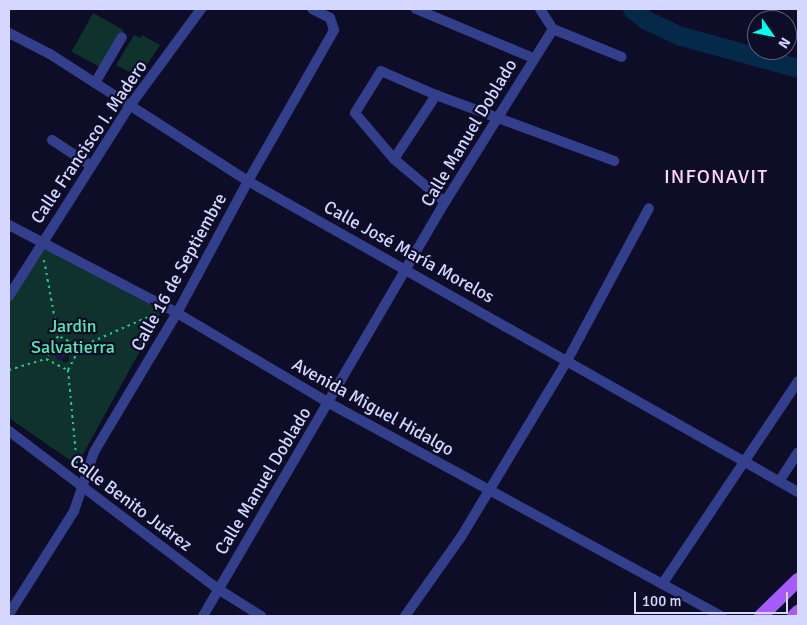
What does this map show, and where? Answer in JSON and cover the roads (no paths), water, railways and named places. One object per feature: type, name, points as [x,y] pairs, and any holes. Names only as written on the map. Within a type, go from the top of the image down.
[{"type":"main road","points":[[761,616],[798,580]]},
{"type":"main road","points":[[794,616],[798,612]]},
{"type":"street","name":"Calle Francisco I. Madero","points":[[9,296],[90,165],[129,107],[201,9]]},
{"type":"street","name":"Calle 16 de Septiembre","points":[[9,614],[74,511],[94,452],[177,313],[248,181],[334,30],[334,24],[312,9]]},
{"type":"street","points":[[416,9],[533,58]]},
{"type":"street","points":[[540,9],[553,29],[622,56]]},
{"type":"street","name":"Calle Manuel Doblado","points":[[202,616],[408,269],[445,202],[533,58],[553,29]]},
{"type":"street","name":"Calle José María Morelos","points":[[10,35],[50,54],[129,107],[248,181],[568,359],[798,492]]},
{"type":"street","points":[[95,83],[122,37]]},
{"type":"street","points":[[445,202],[394,159],[354,113],[381,71],[436,95],[614,161]]},
{"type":"street","points":[[394,159],[436,95]]},
{"type":"street","points":[[52,140],[90,165]]},
{"type":"street","points":[[404,616],[461,537],[490,489],[568,359],[650,208]]},
{"type":"street","name":"Avenida Miguel Hidalgo","points":[[9,225],[177,313],[329,403],[722,616]]},
{"type":"street","points":[[663,583],[798,382]]},
{"type":"street","name":"Calle Benito Juárez","points":[[9,431],[218,589],[261,616]]},
{"type":"street","points":[[780,480],[798,452]]},
{"type":"waterway","points":[[632,9],[646,20],[681,36],[798,68]]},
{"type":"district","name":"INFONAVIT","points":[[716,176]]},
{"type":"park label","name":"Jardin Salvatierra","points":[[73,337]]}]
